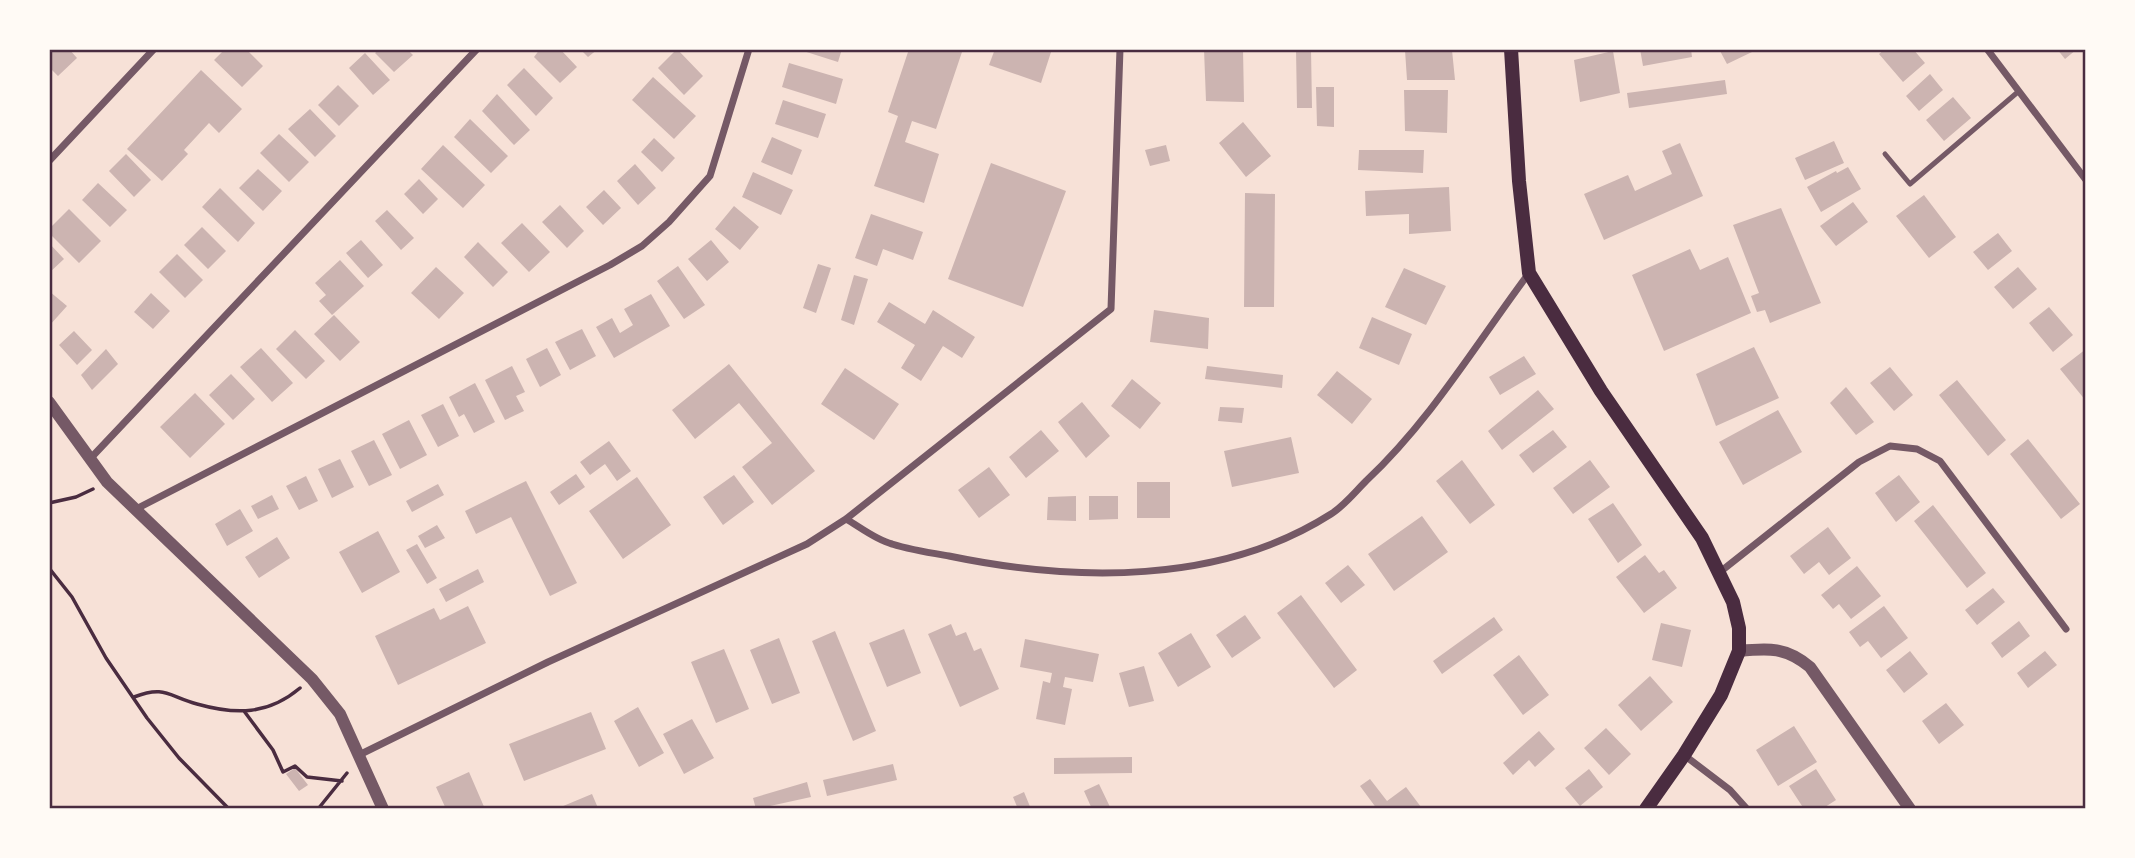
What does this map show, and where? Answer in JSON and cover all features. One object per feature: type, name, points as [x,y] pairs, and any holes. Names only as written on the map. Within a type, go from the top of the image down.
[{"type":"main road","points":[[1511,49],[1519,181],[1530,272],[1601,391],[1702,538],[1733,602],[1738,628],[1739,651],[1721,695],[1646,809]]},
{"type":"street","points":[[49,161],[155,49]]},
{"type":"street","points":[[89,460],[477,49]]},
{"type":"street","points":[[136,509],[642,246],[669,222],[710,176],[749,49]]},
{"type":"street","points":[[359,755],[548,662],[807,544],[846,519],[1111,309],[1119,49]]},
{"type":"street","points":[[1987,49],[2086,180]]},
{"type":"street","points":[[846,519],[890,544],[993,565],[1089,574],[1177,568],[1268,546],[1332,513],[1395,454],[1439,400],[1530,272]]},
{"type":"street","points":[[49,402],[107,482],[312,678],[340,715],[383,809]]},
{"type":"street","points":[[1720,572],[1859,461],[1890,446],[1917,449],[1940,461],[2066,629]]},
{"type":"street","points":[[1739,651],[1768,648],[1796,655],[1810,667],[1910,809]]},
{"type":"street","points":[[1684,755],[1730,790],[1747,809]]},
{"type":"lane","points":[[1885,155],[1910,184],[2019,91]]},
{"type":"path","points":[[49,503],[76,497],[107,482]]},
{"type":"path","points":[[49,568],[72,597],[106,658],[147,718],[179,758],[229,809]]},
{"type":"path","points":[[134,697],[150,691],[166,692],[197,704],[244,711],[274,706],[312,678]]},
{"type":"path","points":[[244,711],[273,750],[283,772],[295,766],[307,777],[342,781]]},
{"type":"path","points":[[318,809],[342,781],[359,755]]},
{"type":"building","points":[[49,49],[69,49],[77,58],[58,76],[49,67]]},
{"type":"building","points":[[225,49],[246,49],[263,66],[242,87],[214,60]]},
{"type":"building","points":[[380,49],[407,49],[413,55],[394,72],[375,53]]},
{"type":"building","points":[[540,49],[560,49],[577,67],[560,83],[534,57]]},
{"type":"building","points":[[580,49],[598,49],[588,57]]},
{"type":"building","points":[[677,49],[703,76],[684,95],[658,68]]},
{"type":"building","points":[[797,49],[842,49],[838,62]]},
{"type":"building","points":[[909,49],[963,49],[936,129],[912,121],[905,142],[939,154],[924,203],[874,186],[898,116],[888,112]]},
{"type":"building","points":[[995,49],[1052,49],[1041,83],[989,65]]},
{"type":"building","points":[[1204,49],[1243,49],[1244,102],[1206,101]]},
{"type":"building","points":[[1296,49],[1311,49],[1312,108],[1297,108]]},
{"type":"building","points":[[1640,49],[1691,49],[1692,57],[1643,66]]},
{"type":"building","points":[[1719,49],[1751,49],[1752,52],[1727,64]]},
{"type":"building","points":[[1885,49],[1913,49],[1925,63],[1903,82],[1879,54]]},
{"type":"building","points":[[2057,49],[2077,49],[2065,59]]},
{"type":"building","points":[[1405,50],[1452,50],[1455,80],[1407,80]]},
{"type":"building","points":[[1613,51],[1620,93],[1580,102],[1574,60]]},
{"type":"building","points":[[365,53],[390,80],[373,95],[349,68]]},
{"type":"building","points":[[789,63],[843,79],[836,104],[782,87]]},
{"type":"building","points":[[524,68],[553,98],[536,116],[507,85]]},
{"type":"building","points":[[201,70],[242,109],[219,133],[209,123],[184,150],[188,154],[162,181],[127,149]]},
{"type":"building","points":[[1930,74],[1943,90],[1919,111],[1906,96]]},
{"type":"building","points":[[653,77],[696,116],[674,139],[632,100]]},
{"type":"building","points":[[1725,80],[1727,94],[1629,108],[1627,93]]},
{"type":"building","points":[[338,85],[359,106],[339,126],[318,105]]},
{"type":"building","points":[[1316,87],[1334,87],[1334,127],[1317,126]]},
{"type":"building","points":[[1404,90],[1448,90],[1447,133],[1405,131]]},
{"type":"building","points":[[497,94],[530,130],[514,145],[482,111]]},
{"type":"building","points":[[1953,97],[1971,118],[1944,141],[1926,120]]},
{"type":"building","points":[[783,100],[826,114],[818,138],[775,124]]},
{"type":"building","points":[[310,109],[336,136],[315,157],[288,129]]},
{"type":"building","points":[[470,119],[508,156],[491,173],[454,137]]},
{"type":"building","points":[[1243,122],[1271,156],[1246,177],[1219,143]]},
{"type":"building","points":[[279,134],[309,162],[289,182],[260,153]]},
{"type":"building","points":[[772,137],[802,150],[792,175],[761,162]]},
{"type":"building","points":[[654,138],[675,158],[662,172],[641,152]]},
{"type":"building","points":[[1834,141],[1844,163],[1805,180],[1795,158]]},
{"type":"building","points":[[1680,143],[1703,196],[1604,240],[1584,194],[1628,175],[1635,191],[1672,174],[1662,151]]},
{"type":"building","points":[[443,145],[485,185],[463,208],[421,169]]},
{"type":"building","points":[[1166,145],[1170,161],[1150,166],[1145,150]]},
{"type":"building","points":[[1359,150],[1424,150],[1423,173],[1358,170]]},
{"type":"building","points":[[126,154],[151,180],[134,197],[109,171]]},
{"type":"building","points":[[991,163],[1066,191],[1023,307],[948,279]]},
{"type":"building","points":[[635,164],[656,188],[638,205],[617,181]]},
{"type":"building","points":[[1848,167],[1861,189],[1821,212],[1807,187]]},
{"type":"building","points":[[258,169],[282,191],[263,211],[239,188]]},
{"type":"building","points":[[753,172],[793,190],[781,215],[742,197]]},
{"type":"building","points":[[419,179],[438,199],[423,214],[404,194]]},
{"type":"building","points":[[98,183],[127,210],[110,227],[82,200]]},
{"type":"building","points":[[1449,187],[1451,231],[1409,234],[1409,214],[1366,216],[1365,191]]},
{"type":"building","points":[[220,188],[255,223],[238,242],[202,207]]},
{"type":"building","points":[[604,190],[621,208],[603,225],[586,207]]},
{"type":"building","points":[[1245,193],[1275,194],[1274,307],[1244,307]]},
{"type":"building","points":[[1924,195],[1956,237],[1929,258],[1896,216]]},
{"type":"building","points":[[1853,202],[1868,222],[1836,246],[1820,226]]},
{"type":"building","points":[[560,205],[584,231],[567,248],[542,222]]},
{"type":"building","points":[[734,206],[759,227],[740,250],[715,229]]},
{"type":"building","points":[[1781,208],[1821,303],[1770,323],[1765,310],[1757,312],[1751,296],[1759,293],[1733,225]]},
{"type":"building","points":[[69,209],[101,241],[79,263],[49,233],[49,229]]},
{"type":"building","points":[[387,210],[414,238],[401,250],[375,221]]},
{"type":"building","points":[[871,214],[923,232],[913,260],[883,249],[877,266],[855,258]]},
{"type":"building","points":[[522,223],[550,252],[529,272],[501,243]]},
{"type":"building","points":[[202,227],[226,251],[208,269],[184,245]]},
{"type":"building","points":[[1998,233],[2012,251],[1988,270],[1973,252]]},
{"type":"building","points":[[361,240],[383,265],[368,278],[346,253]]},
{"type":"building","points":[[711,240],[729,262],[707,281],[688,259]]},
{"type":"building","points":[[478,242],[508,272],[493,287],[464,257]]},
{"type":"building","points":[[49,243],[64,259],[49,273]]},
{"type":"building","points":[[1690,249],[1700,270],[1728,257],[1751,313],[1664,351],[1632,275]]},
{"type":"building","points":[[177,254],[203,280],[185,298],[159,272]]},
{"type":"building","points":[[340,260],[364,286],[332,315],[319,301],[326,295],[315,283]]},
{"type":"building","points":[[818,264],[831,268],[816,313],[803,308]]},
{"type":"building","points":[[678,266],[705,305],[684,319],[657,281]]},
{"type":"building","points":[[436,267],[464,293],[439,319],[411,293]]},
{"type":"building","points":[[2018,267],[2037,289],[2013,309],[1994,287]]},
{"type":"building","points":[[1404,268],[1446,286],[1426,325],[1385,307]]},
{"type":"building","points":[[854,275],[868,279],[854,325],[841,320]]},
{"type":"building","points":[[49,291],[67,306],[49,326]]},
{"type":"building","points":[[151,293],[170,311],[153,329],[134,312]]},
{"type":"building","points":[[651,294],[670,326],[614,358],[596,327],[612,318],[620,333],[633,325],[624,309]]},
{"type":"building","points":[[889,302],[925,324],[933,310],[975,337],[962,358],[943,346],[921,381],[901,368],[915,345],[877,322]]},
{"type":"building","points":[[2049,307],[2073,335],[2053,352],[2029,323]]},
{"type":"building","points":[[1154,310],[1209,318],[1208,349],[1150,342]]},
{"type":"building","points":[[334,315],[360,342],[340,361],[314,334]]},
{"type":"building","points":[[1372,317],[1412,334],[1399,365],[1359,348]]},
{"type":"building","points":[[582,329],[596,356],[570,370],[555,342]]},
{"type":"building","points":[[295,330],[325,361],[306,379],[276,349]]},
{"type":"building","points":[[74,331],[92,350],[77,365],[59,345]]},
{"type":"building","points":[[1754,347],[1779,398],[1716,426],[1696,374]]},
{"type":"building","points":[[261,348],[293,383],[272,402],[240,367]]},
{"type":"building","points":[[547,348],[561,375],[540,387],[526,359]]},
{"type":"building","points":[[106,349],[118,364],[92,390],[81,375]]},
{"type":"building","points":[[2086,349],[2086,401],[2060,369]]},
{"type":"building","points":[[1524,356],[1536,374],[1500,395],[1489,377]]},
{"type":"building","points":[[729,364],[815,471],[772,505],[742,467],[772,443],[739,403],[695,439],[672,410]]},
{"type":"building","points":[[512,366],[525,392],[516,396],[524,411],[505,420],[485,380]]},
{"type":"building","points":[[1207,366],[1283,375],[1282,388],[1205,379]]},
{"type":"building","points":[[1890,367],[1913,395],[1894,411],[1870,383]]},
{"type":"building","points":[[845,368],[899,404],[874,440],[821,404]]},
{"type":"building","points":[[1337,371],[1372,399],[1352,424],[1317,395]]},
{"type":"building","points":[[231,374],[255,399],[233,420],[209,395]]},
{"type":"building","points":[[1132,379],[1161,403],[1140,429],[1111,406]]},
{"type":"building","points":[[1957,380],[2006,440],[1988,456],[1939,395]]},
{"type":"building","points":[[475,383],[495,422],[474,433],[464,414],[459,417],[449,397]]},
{"type":"building","points":[[1846,387],[1874,422],[1856,435],[1830,403]]},
{"type":"building","points":[[1538,390],[1554,409],[1502,450],[1488,431]]},
{"type":"building","points":[[195,393],[225,424],[190,458],[160,427]]},
{"type":"building","points":[[1082,402],[1110,436],[1086,458],[1058,422]]},
{"type":"building","points":[[443,404],[459,436],[438,447],[421,415]]},
{"type":"building","points":[[1220,407],[1244,408],[1242,423],[1218,421]]},
{"type":"building","points":[[1778,410],[1802,452],[1743,485],[1719,442]]},
{"type":"building","points":[[409,420],[427,455],[400,469],[382,434]]},
{"type":"building","points":[[1041,430],[1059,451],[1026,478],[1009,457]]},
{"type":"building","points":[[1553,430],[1567,447],[1533,473],[1519,455]]},
{"type":"building","points":[[1291,437],[1299,473],[1232,487],[1224,451]]},
{"type":"building","points":[[2028,439],[2080,504],[2061,519],[2010,454]]},
{"type":"building","points":[[374,440],[392,475],[369,486],[351,451]]},
{"type":"building","points":[[609,441],[631,471],[617,481],[605,464],[590,475],[580,462]]},
{"type":"building","points":[[340,459],[354,487],[332,498],[318,469]]},
{"type":"building","points":[[1462,460],[1495,505],[1470,524],[1436,481]]},
{"type":"building","points":[[1590,460],[1610,487],[1573,514],[1553,488]]},
{"type":"building","points":[[989,467],[1010,495],[979,518],[958,490]]},
{"type":"building","points":[[576,474],[585,487],[559,505],[550,492]]},
{"type":"building","points":[[734,475],[754,502],[723,525],[703,497]]},
{"type":"building","points":[[1899,475],[1920,502],[1896,522],[1875,493]]},
{"type":"building","points":[[306,476],[318,501],[299,510],[286,486]]},
{"type":"building","points":[[637,477],[671,525],[623,559],[589,511]]},
{"type":"building","points":[[526,481],[577,583],[550,596],[511,517],[476,534],[465,511]]},
{"type":"building","points":[[1137,482],[1170,482],[1170,518],[1137,518]]},
{"type":"building","points":[[438,484],[444,495],[412,512],[406,501]]},
{"type":"building","points":[[272,495],[279,509],[258,519],[251,506]]},
{"type":"building","points":[[1076,496],[1076,521],[1047,520],[1048,497]]},
{"type":"building","points":[[1089,496],[1118,496],[1118,519],[1089,520]]},
{"type":"building","points":[[1613,503],[1642,545],[1618,563],[1588,519]]},
{"type":"building","points":[[1933,505],[1986,573],[1967,588],[1914,521]]},
{"type":"building","points":[[240,509],[253,531],[227,546],[215,524]]},
{"type":"building","points":[[1422,516],[1448,552],[1394,591],[1368,554]]},
{"type":"building","points":[[437,525],[445,538],[425,548],[418,536]]},
{"type":"building","points":[[1828,527],[1851,558],[1829,575],[1819,562],[1804,574],[1790,556]]},
{"type":"building","points":[[378,531],[400,572],[362,593],[339,552]]},
{"type":"building","points":[[277,537],[290,558],[259,578],[245,557]]},
{"type":"building","points":[[417,544],[437,578],[427,584],[406,550]]},
{"type":"building","points":[[1645,555],[1659,573],[1664,570],[1677,588],[1644,613],[1616,577]]},
{"type":"building","points":[[1348,565],[1365,585],[1341,603],[1325,583]]},
{"type":"building","points":[[1857,566],[1881,596],[1851,619],[1839,604],[1833,609],[1821,595]]},
{"type":"building","points":[[478,569],[484,582],[446,602],[439,589]]},
{"type":"building","points":[[1993,588],[2005,602],[1977,625],[1965,610]]},
{"type":"building","points":[[1301,595],[1357,670],[1334,688],[1277,613]]},
{"type":"building","points":[[468,606],[486,643],[398,685],[375,636],[434,608],[440,620]]},
{"type":"building","points":[[1884,606],[1908,638],[1881,658],[1868,641],[1860,647],[1849,632]]},
{"type":"building","points":[[1245,615],[1261,638],[1232,658],[1216,635]]},
{"type":"building","points":[[1494,617],[1503,630],[1442,674],[1433,661]]},
{"type":"building","points":[[2019,621],[2030,636],[2002,658],[1991,643]]},
{"type":"building","points":[[1661,623],[1691,630],[1682,667],[1652,660]]},
{"type":"building","points":[[951,624],[956,636],[966,632],[974,651],[981,648],[999,689],[960,707],[928,634]]},
{"type":"building","points":[[904,629],[921,673],[887,687],[869,643]]},
{"type":"building","points":[[835,631],[876,731],[853,741],[812,641]]},
{"type":"building","points":[[1191,633],[1211,667],[1178,687],[1158,653]]},
{"type":"building","points":[[779,638],[800,693],[772,704],[750,650]]},
{"type":"building","points":[[1025,639],[1099,654],[1093,682],[1065,677],[1063,687],[1072,689],[1065,725],[1036,719],[1043,681],[1050,683],[1052,673],[1020,667]]},
{"type":"building","points":[[724,649],[749,709],[716,723],[691,662]]},
{"type":"building","points":[[1910,651],[1928,674],[1904,693],[1886,670]]},
{"type":"building","points":[[2045,651],[2057,665],[2028,688],[2017,673]]},
{"type":"building","points":[[1519,655],[1549,695],[1523,715],[1493,675]]},
{"type":"building","points":[[1144,666],[1154,701],[1129,707],[1119,673]]},
{"type":"building","points":[[1650,676],[1673,702],[1641,731],[1618,705]]},
{"type":"building","points":[[1946,703],[1964,725],[1939,744],[1922,721]]},
{"type":"building","points":[[638,707],[664,753],[639,767],[614,721]]},
{"type":"building","points":[[591,712],[606,749],[524,781],[509,744]]},
{"type":"building","points":[[692,719],[714,758],[684,774],[663,734]]},
{"type":"building","points":[[1794,726],[1817,762],[1778,786],[1756,750]]},
{"type":"building","points":[[1606,728],[1631,754],[1609,775],[1584,748]]},
{"type":"building","points":[[1539,731],[1555,749],[1535,767],[1529,760],[1513,775],[1503,763]]},
{"type":"building","points":[[1132,757],[1132,773],[1054,774],[1054,758]]},
{"type":"building","points":[[893,764],[897,780],[827,796],[823,780]]},
{"type":"building","points":[[295,768],[308,785],[299,791],[286,774]]},
{"type":"building","points":[[1589,769],[1603,787],[1580,806],[1565,788]]},
{"type":"building","points":[[1816,769],[1836,800],[1822,809],[1804,809],[1789,786]]},
{"type":"building","points":[[469,772],[485,809],[446,809],[436,787]]},
{"type":"building","points":[[1370,779],[1387,801],[1406,787],[1421,807],[1377,809],[1360,786]]},
{"type":"building","points":[[807,782],[811,797],[756,809],[753,798]]},
{"type":"building","points":[[1099,784],[1111,809],[1092,809],[1084,791]]},
{"type":"building","points":[[1024,792],[1031,809],[1018,809],[1013,797]]},
{"type":"building","points":[[592,794],[598,808],[556,809]]}]
